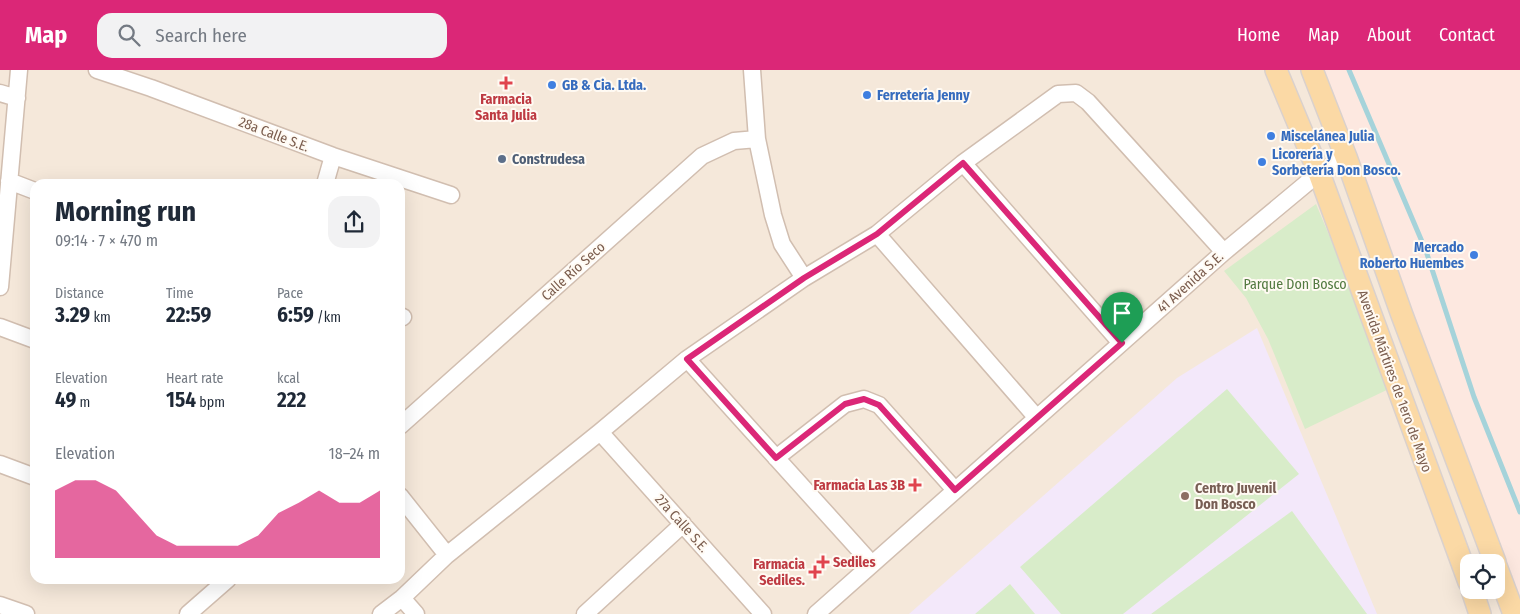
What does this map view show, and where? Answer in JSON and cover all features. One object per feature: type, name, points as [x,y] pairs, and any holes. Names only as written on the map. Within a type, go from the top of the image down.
[{"type":"main road","name":"Avenida Mártires de 1ero de Mayo","points":[[1276,70],[1319,173],[1460,557]]},
{"type":"main road","points":[[1312,70],[1346,157],[1402,315],[1492,554]]},
{"type":"main road","points":[[1505,590],[1514,614]]},
{"type":"main road","points":[[1475,599],[1480,614]]},
{"type":"street","points":[[0,287],[2,238],[19,70]]},
{"type":"street","name":"28a Calle S.E.","points":[[98,70],[401,179]]},
{"type":"street","points":[[752,70],[757,139],[773,215],[782,244],[804,278]]},
{"type":"street","points":[[0,93],[17,98]]},
{"type":"street","points":[[382,614],[402,598],[447,555],[600,432],[687,359],[804,278],[877,234],[963,163],[1058,94],[1076,93],[1088,102],[1224,252]]},
{"type":"street","name":"Calle Río Seco","points":[[405,422],[702,156],[734,141],[757,139]]},
{"type":"street","points":[[326,179],[333,156]]},
{"type":"street","name":"41 Avenida S.E.","points":[[816,614],[1224,252],[1319,173],[1346,157]]},
{"type":"street","points":[[963,163],[1122,343]]},
{"type":"street","name":"28a Calle S.E.","points":[[405,180],[451,196]]},
{"type":"street","points":[[9,181],[30,189]]},
{"type":"street","points":[[877,234],[1037,418]]},
{"type":"street","points":[[0,327],[30,338]]},
{"type":"street","points":[[687,359],[872,564]]},
{"type":"street","points":[[776,458],[845,404],[864,399],[879,405],[955,490]]},
{"type":"street","name":"27a Calle S.E.","points":[[600,432],[763,614]]},
{"type":"street","points":[[0,464],[30,475]]},
{"type":"street","points":[[405,502],[447,555]]},
{"type":"street","points":[[585,614],[683,524]]},
{"type":"street","points":[[188,614],[222,584]]},
{"type":"street","points":[[402,598],[416,614]]},
{"type":"street","points":[[0,605],[26,614]]},
{"type":"shaded area","points":[[0,70],[1520,70],[1520,614],[0,614]]},
{"type":"shaded area","name":"Mercado Roberto Huembes","points":[[1312,70],[1520,70],[1520,614],[1505,575],[1505,554],[1497,554]]},
{"type":"shaded area","name":"Centro Juvenil Don Bosco","points":[[1257,328],[1377,614],[909,614],[1177,378]]},
{"type":"green space","name":"Parque Don Bosco","points":[[1316,204],[1393,387],[1305,429],[1268,339],[1246,298],[1224,271]]},
{"type":"green space","points":[[1227,389],[1299,474],[1123,614],[1061,614],[1020,567]]},
{"type":"green space","points":[[1292,511],[1367,614],[1151,614]]},
{"type":"green space","points":[[1010,584],[1035,614],[975,614]]},
{"type":"waterway","points":[[1349,70],[1426,251],[1474,397],[1520,512]]},
{"type":"place","name":"Farmacia Santa Julia","points":[[506,83]]},
{"type":"place","name":"GB & Cia. Ltda.","points":[[552,85]]},
{"type":"place","name":"Ferretería Jenny","points":[[867,95]]},
{"type":"place","name":"Miscelánea Julia","points":[[1271,136]]},
{"type":"place","name":"Construdesa","points":[[502,159]]},
{"type":"place","name":"Licorería y Sorbetería Don Bosco.","points":[[1262,162]]},
{"type":"place","name":"Mercado Roberto Huembes","points":[[1474,255]]},
{"type":"place","name":"Farmacia Las 3B","points":[[915,485]]},
{"type":"place","name":"Centro Juvenil Don Bosco","points":[[1185,496]]},
{"type":"place","name":"Sediles","points":[[823,562]]},
{"type":"place","name":"Farmacia Sediles.","points":[[815,572]]},
{"type":"route","points":[[963,163],[1122,343],[955,490],[879,405],[864,399],[845,404],[776,458],[687,359],[804,278],[877,234],[963,163]]}]
